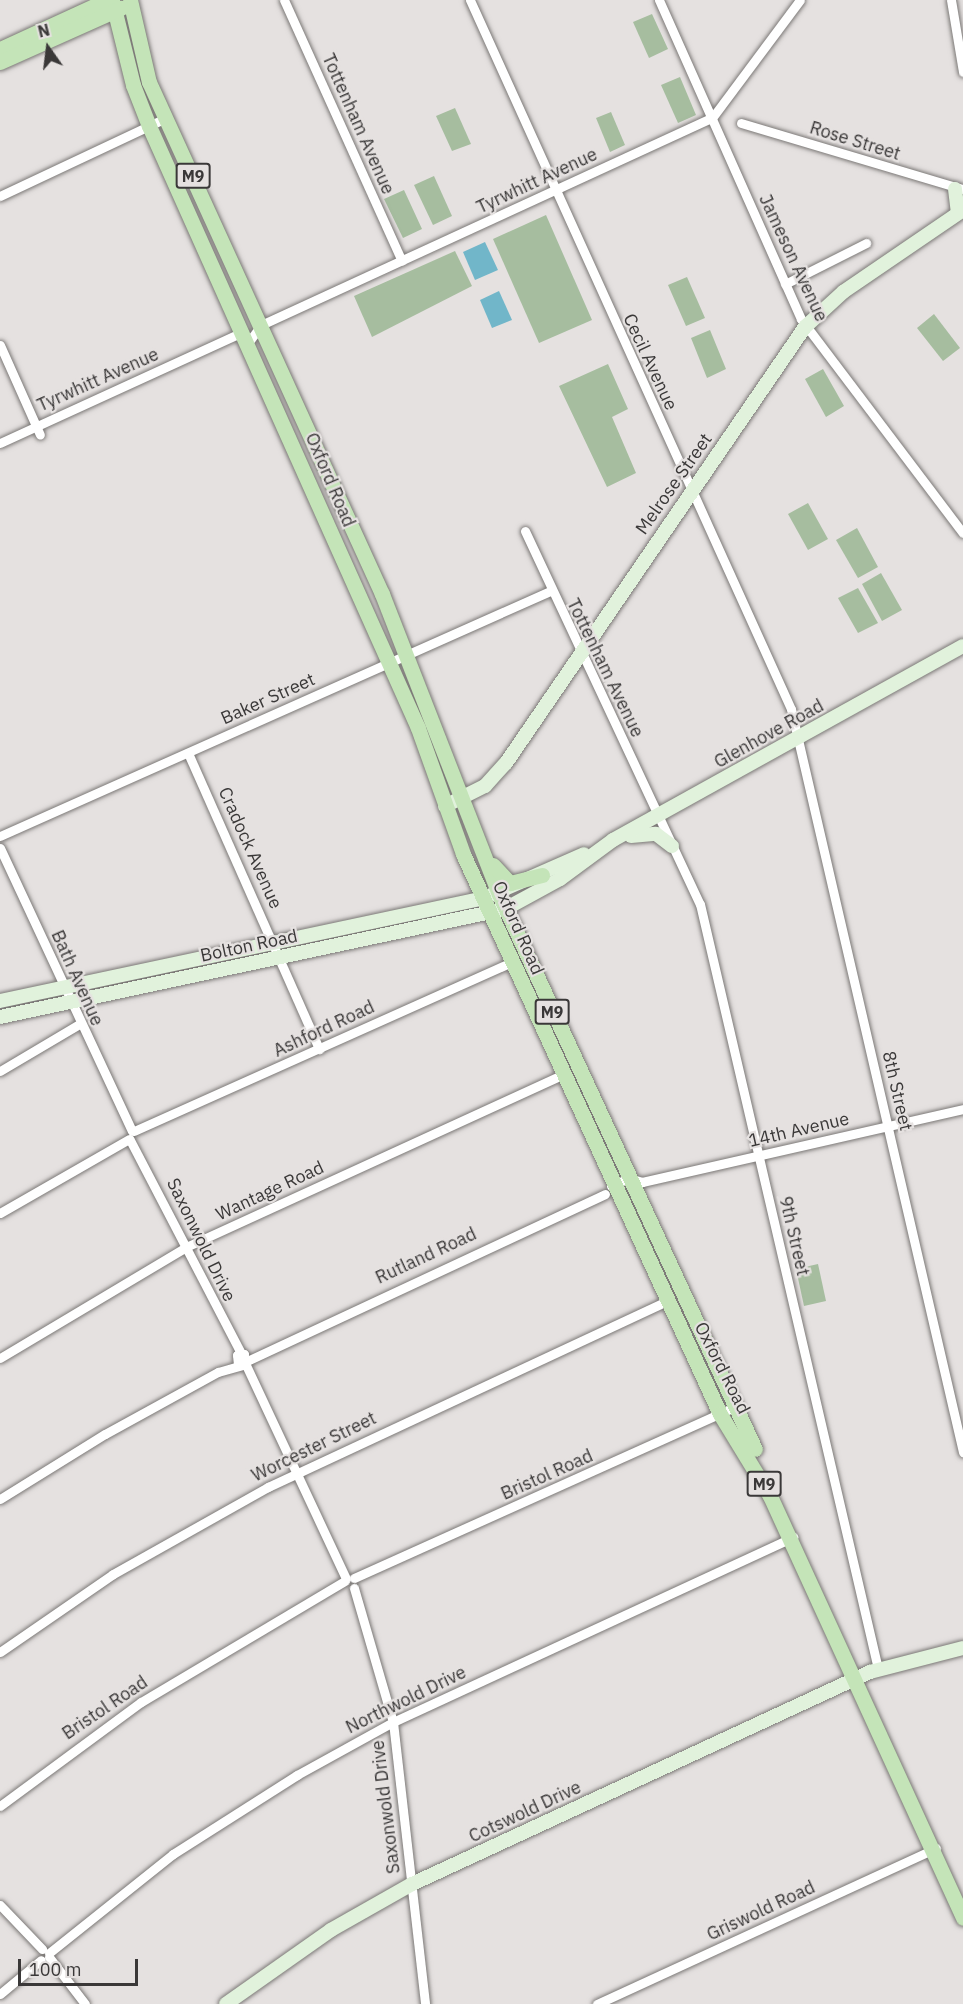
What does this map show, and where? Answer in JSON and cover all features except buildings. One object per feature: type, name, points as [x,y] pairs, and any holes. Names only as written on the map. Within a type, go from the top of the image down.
[{"type":"main road","points":[[0,49],[111,3],[130,3]]},
{"type":"main road","points":[[0,62],[111,3]]},
{"type":"main road","name":"Oxford Road","points":[[111,3],[149,126],[245,337],[387,663],[483,898],[499,911],[635,1184],[672,1298]]},
{"type":"main road","name":"Oxford Road","points":[[130,3],[140,57],[406,653],[499,894],[499,911],[512,962],[564,1074],[612,1192],[672,1298],[793,1537],[935,1848],[963,1918]]},
{"type":"main road","points":[[960,190],[960,212]]},
{"type":"main road","name":"Melrose Street","points":[[445,806],[485,786],[506,764],[579,652],[805,327],[843,292],[960,212]]},
{"type":"main road","name":"Glenhove Road","points":[[499,894],[592,852],[658,817],[963,646]]},
{"type":"main road","points":[[613,840],[652,833],[672,846]]},
{"type":"main road","points":[[480,845],[510,883],[542,875]]},
{"type":"main road","name":"Glenhove Road","points":[[499,911],[560,879],[592,852]]},
{"type":"main road","name":"Bolton Road","points":[[0,1001],[275,944],[499,894]]},
{"type":"main road","name":"Bolton Road","points":[[0,1017],[499,911]]},
{"type":"main road","name":"Cotswold Drive","points":[[226,2004],[331,1930],[412,1884],[858,1677],[878,1669],[963,1648]]},
{"type":"main road","name":"Oxford Road","points":[[935,1848],[963,1900]]},
{"type":"street","name":"Tottenham Avenue","points":[[284,0],[402,261]]},
{"type":"street","name":"Cecil Avenue","points":[[470,0],[784,691],[799,738]]},
{"type":"street","name":"Jameson Avenue","points":[[659,0],[805,327],[963,533]]},
{"type":"street","name":"Tyrwhitt Avenue","points":[[0,443],[38,430],[245,337],[261,325],[712,118],[800,0]]},
{"type":"street","points":[[951,0],[963,72]]},
{"type":"street","points":[[0,196],[166,118]]},
{"type":"street","name":"Rose Street","points":[[741,123],[960,190]]},
{"type":"street","points":[[785,284],[866,243]]},
{"type":"street","points":[[0,345],[38,430]]},
{"type":"street","name":"Tottenham Avenue","points":[[525,531],[550,591],[658,817]]},
{"type":"street","name":"Baker Street","points":[[0,836],[406,653],[550,591]]},
{"type":"street","name":"8th Street","points":[[799,738],[963,1452]]},
{"type":"street","name":"Cradock Avenue","points":[[188,753],[275,944],[319,1048]]},
{"type":"street","name":"9th Street","points":[[658,817],[700,904],[878,1669]]},
{"type":"street","name":"Bath Avenue","points":[[0,848],[132,1135]]},
{"type":"street","name":"Ashford Road","points":[[0,1213],[132,1135],[512,962]]},
{"type":"street","points":[[0,1071],[79,1024]]},
{"type":"street","name":"Wantage Road","points":[[0,1358],[186,1247],[564,1074]]},
{"type":"street","name":"14th Avenue","points":[[635,1184],[963,1109]]},
{"type":"street","name":"Saxonwold Drive","points":[[132,1135],[339,1559],[361,1610],[393,1722],[426,2004]]},
{"type":"street","points":[[612,1192],[635,1184]]},
{"type":"street","points":[[612,1192],[635,1184]]},
{"type":"street","name":"Rutland Road","points":[[0,1499],[241,1359],[612,1192]]},
{"type":"street","name":"Worcester Street","points":[[0,1652],[113,1574],[296,1472],[672,1298]]},
{"type":"street","name":"Bristol Road","points":[[0,1806],[141,1702],[329,1594],[727,1410]]},
{"type":"street","name":"Northwold Drive","points":[[0,1994],[43,1955],[202,1834],[393,1722],[793,1537]]},
{"type":"street","name":"Griswold Road","points":[[597,2004],[935,1848]]},
{"type":"street","points":[[0,1905],[85,2004]]},
{"type":"green space","points":[[652,14],[668,49],[649,58],[633,22]]},
{"type":"green space","points":[[680,77],[696,115],[678,123],[661,85]]},
{"type":"green space","points":[[455,108],[471,144],[452,151],[436,116]]},
{"type":"green space","points":[[611,112],[625,145],[610,152],[596,118]]},
{"type":"green space","points":[[434,176],[452,216],[433,225],[414,185]]},
{"type":"green space","points":[[404,190],[422,229],[403,238],[384,199]]},
{"type":"green space","points":[[546,215],[592,320],[539,343],[493,239]]},
{"type":"green space","points":[[455,251],[472,286],[372,337],[354,296]]},
{"type":"green space","points":[[687,277],[705,318],[686,326],[668,285]]},
{"type":"green space","points":[[934,314],[960,348],[943,361],[917,328]]},
{"type":"green space","points":[[710,330],[726,369],[707,378],[691,338]]},
{"type":"green space","points":[[608,364],[628,409],[612,417],[636,473],[607,487],[559,386]]},
{"type":"green space","points":[[823,369],[844,406],[826,417],[805,379]]},
{"type":"green space","points":[[808,503],[828,539],[808,550],[788,514]]},
{"type":"green space","points":[[857,528],[878,567],[858,578],[836,540]]},
{"type":"green space","points":[[881,573],[902,610],[882,621],[862,584]]},
{"type":"green space","points":[[858,588],[878,623],[858,633],[838,598]]},
{"type":"green space","points":[[818,1264],[826,1301],[804,1306],[796,1269]]},
{"type":"water","points":[[485,242],[498,270],[475,280],[463,252]]},
{"type":"water","points":[[499,291],[512,320],[492,328],[480,300]]}]
